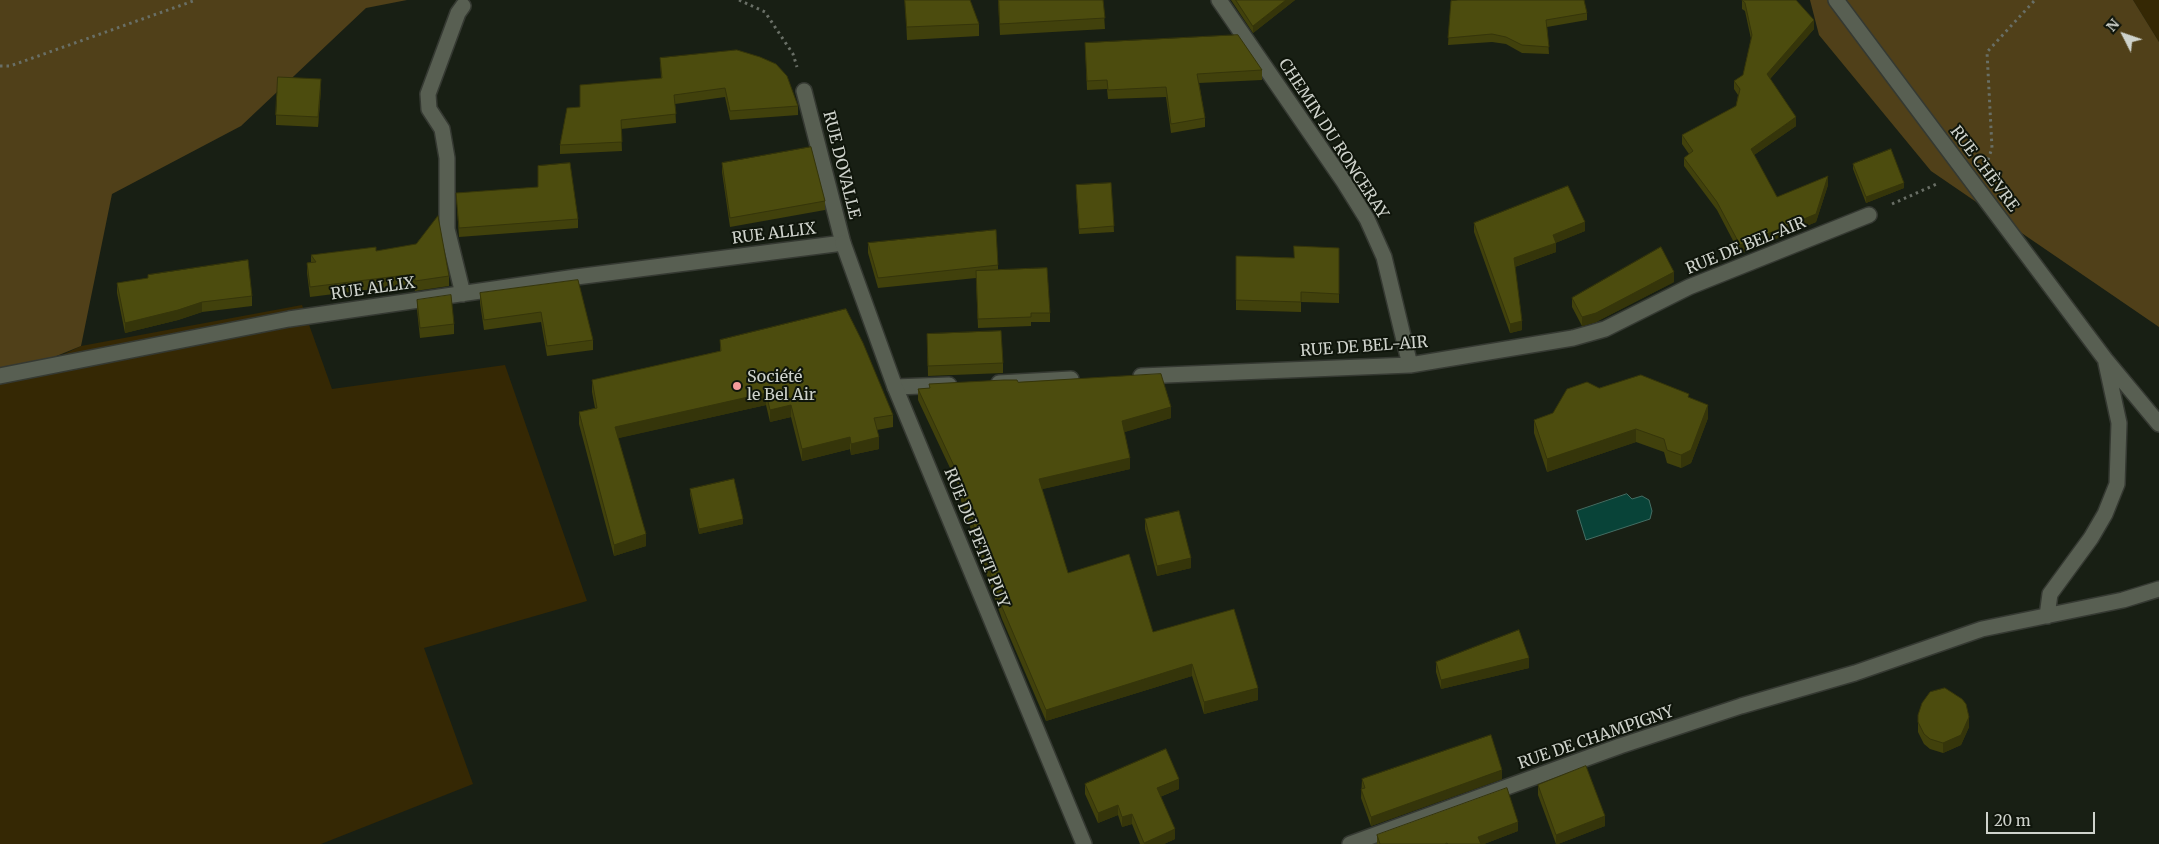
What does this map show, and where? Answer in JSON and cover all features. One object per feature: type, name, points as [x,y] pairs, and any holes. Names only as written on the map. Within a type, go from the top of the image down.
[{"type":"street","name":"CHEMIN DU RONCERAY","points":[[1219,0],[1344,182],[1367,219],[1384,257],[1410,365]]},
{"type":"street","name":"RUE CHÈVRE","points":[[1836,0],[2105,359],[2159,424]]},
{"type":"street","points":[[463,6],[458,13],[428,94],[428,108],[442,129],[447,158],[447,229],[463,294]]},
{"type":"street","name":"RUE DOVALLE","points":[[805,94],[843,243]]},
{"type":"street","name":"RUE DE BEL-AIR","points":[[1123,377],[1410,365],[1573,338],[1605,329],[1689,287],[1869,215]]},
{"type":"street","name":"RUE ALLIX","points":[[0,376],[289,319],[843,243]]},
{"type":"street","name":"RUE DU PETIT PUY","points":[[843,243],[895,387],[1084,844]]},
{"type":"street","name":"RUE CHÈVRE","points":[[2047,616],[2050,594],[2092,538],[2105,514],[2117,484],[2119,422],[2105,359]]},
{"type":"street","points":[[984,383],[1083,379]]},
{"type":"street","points":[[895,387],[964,384]]},
{"type":"street","name":"RUE DE CHAMPIGNY","points":[[1350,844],[1620,746],[1741,706],[1855,673],[1982,629],[2123,600],[2159,589]]},
{"type":"path","points":[[0,66],[10,66],[196,0]]},
{"type":"path","points":[[738,0],[765,12],[793,54],[805,94]]},
{"type":"path","points":[[1977,190],[1992,148],[1987,52],[2035,0]]},
{"type":"path","points":[[1869,215],[1964,172]]},
{"type":"shaded area","points":[[0,0],[407,0],[366,8],[241,126],[112,194],[81,346],[0,379]]},
{"type":"shaded area","points":[[1810,0],[2133,0],[2159,42],[2159,327],[1931,171],[1819,35]]},
{"type":"shaded area","points":[[2133,0],[2159,0],[2159,42]]},
{"type":"shaded area","points":[[302,305],[332,389],[505,365],[587,601],[424,648],[473,784],[321,844],[0,844],[0,384],[81,346]]},
{"type":"water","points":[[1627,494],[1632,499],[1642,496],[1649,500],[1652,511],[1650,519],[1586,540],[1577,511]]},
{"type":"building","points":[[905,0],[970,0],[979,24],[907,27]]},
{"type":"building","points":[[999,0],[1103,0],[1105,18],[1000,24]]},
{"type":"building","points":[[1236,0],[1286,0],[1253,26]]},
{"type":"building","points":[[1584,0],[1587,13],[1546,20],[1549,47],[1522,45],[1506,37],[1492,34],[1448,38],[1451,1]]},
{"type":"building","points":[[1742,0],[1796,0],[1814,20],[1767,74],[1796,117],[1751,149],[1777,197],[1828,176],[1816,214],[1740,245],[1717,202],[1684,158],[1693,151],[1682,135],[1736,106],[1740,89],[1734,81],[1743,75],[1752,35],[1745,3]]},
{"type":"building","points":[[1238,35],[1262,70],[1197,74],[1205,118],[1171,124],[1166,87],[1108,90],[1107,80],[1087,81],[1085,43]]},
{"type":"building","points":[[737,50],[776,64],[787,76],[798,106],[730,111],[725,88],[674,95],[676,114],[621,120],[622,142],[560,145],[567,108],[580,107],[580,85],[662,78],[660,58]]},
{"type":"building","points":[[278,77],[321,79],[318,117],[276,115]]},
{"type":"building","points":[[811,147],[825,201],[730,218],[722,163]]},
{"type":"building","points":[[1891,149],[1904,183],[1866,197],[1853,164]]},
{"type":"building","points":[[570,163],[578,219],[459,228],[456,193],[538,187],[538,166]]},
{"type":"building","points":[[1111,183],[1114,226],[1079,229],[1076,185]]},
{"type":"building","points":[[1568,186],[1585,222],[1553,235],[1556,243],[1514,258],[1522,321],[1510,324],[1474,223]]},
{"type":"building","points":[[438,216],[449,276],[415,281],[414,274],[310,287],[307,263],[316,262],[311,255],[376,247],[376,251],[416,244]]},
{"type":"building","points":[[996,230],[998,265],[878,278],[868,243]]},
{"type":"building","points":[[1294,246],[1339,248],[1339,294],[1301,292],[1301,302],[1236,300],[1236,256],[1294,258]]},
{"type":"building","points":[[1661,247],[1674,272],[1596,313],[1582,317],[1572,298]]},
{"type":"building","points":[[248,260],[252,296],[202,302],[125,323],[117,283],[148,278],[148,275]]},
{"type":"building","points":[[1047,268],[1050,313],[1031,313],[1031,317],[978,319],[976,271]]},
{"type":"building","points":[[578,280],[593,340],[547,346],[541,312],[484,320],[480,293]]},
{"type":"building","points":[[451,295],[454,324],[420,328],[417,300]]},
{"type":"building","points":[[846,309],[863,343],[893,415],[874,418],[879,437],[851,444],[850,437],[802,449],[791,405],[770,410],[766,393],[615,427],[646,534],[614,545],[579,412],[597,408],[592,380],[721,351],[720,340]]},
{"type":"building","points":[[1001,331],[1003,363],[928,366],[927,334]]},
{"type":"building","points":[[1161,374],[1171,407],[1122,421],[1130,458],[1039,479],[1068,573],[1129,554],[1153,632],[1234,609],[1258,688],[1204,702],[1192,664],[1046,710],[1002,607],[959,484],[962,483],[918,389],[930,388],[929,384],[1004,380],[1017,380],[1018,382]]},
{"type":"building","points":[[1641,375],[1689,394],[1688,397],[1708,405],[1691,450],[1681,455],[1667,450],[1664,439],[1636,429],[1547,459],[1534,420],[1553,413],[1567,389],[1587,382],[1599,388]]},
{"type":"building","points":[[734,479],[743,519],[699,529],[690,489]]},
{"type":"building","points":[[1179,511],[1191,558],[1157,566],[1145,519]]},
{"type":"building","points":[[1519,630],[1529,658],[1441,680],[1436,662]]},
{"type":"building","points":[[1945,688],[1962,699],[1966,704],[1969,717],[1961,735],[1943,743],[1930,739],[1924,734],[1918,722],[1918,715],[1922,703],[1930,692]]},
{"type":"building","points":[[1491,735],[1502,770],[1371,817],[1361,789],[1365,788],[1362,779]]},
{"type":"building","points":[[1166,749],[1179,779],[1157,788],[1175,829],[1144,843],[1132,814],[1122,817],[1118,805],[1098,813],[1085,784]]},
{"type":"building","points":[[1586,766],[1605,816],[1556,835],[1538,785]]},
{"type":"building","points":[[1507,788],[1518,822],[1478,837],[1481,844],[1380,844],[1377,835]]},
{"type":"place","name":"Société le Bel Air","points":[[737,386]]}]
